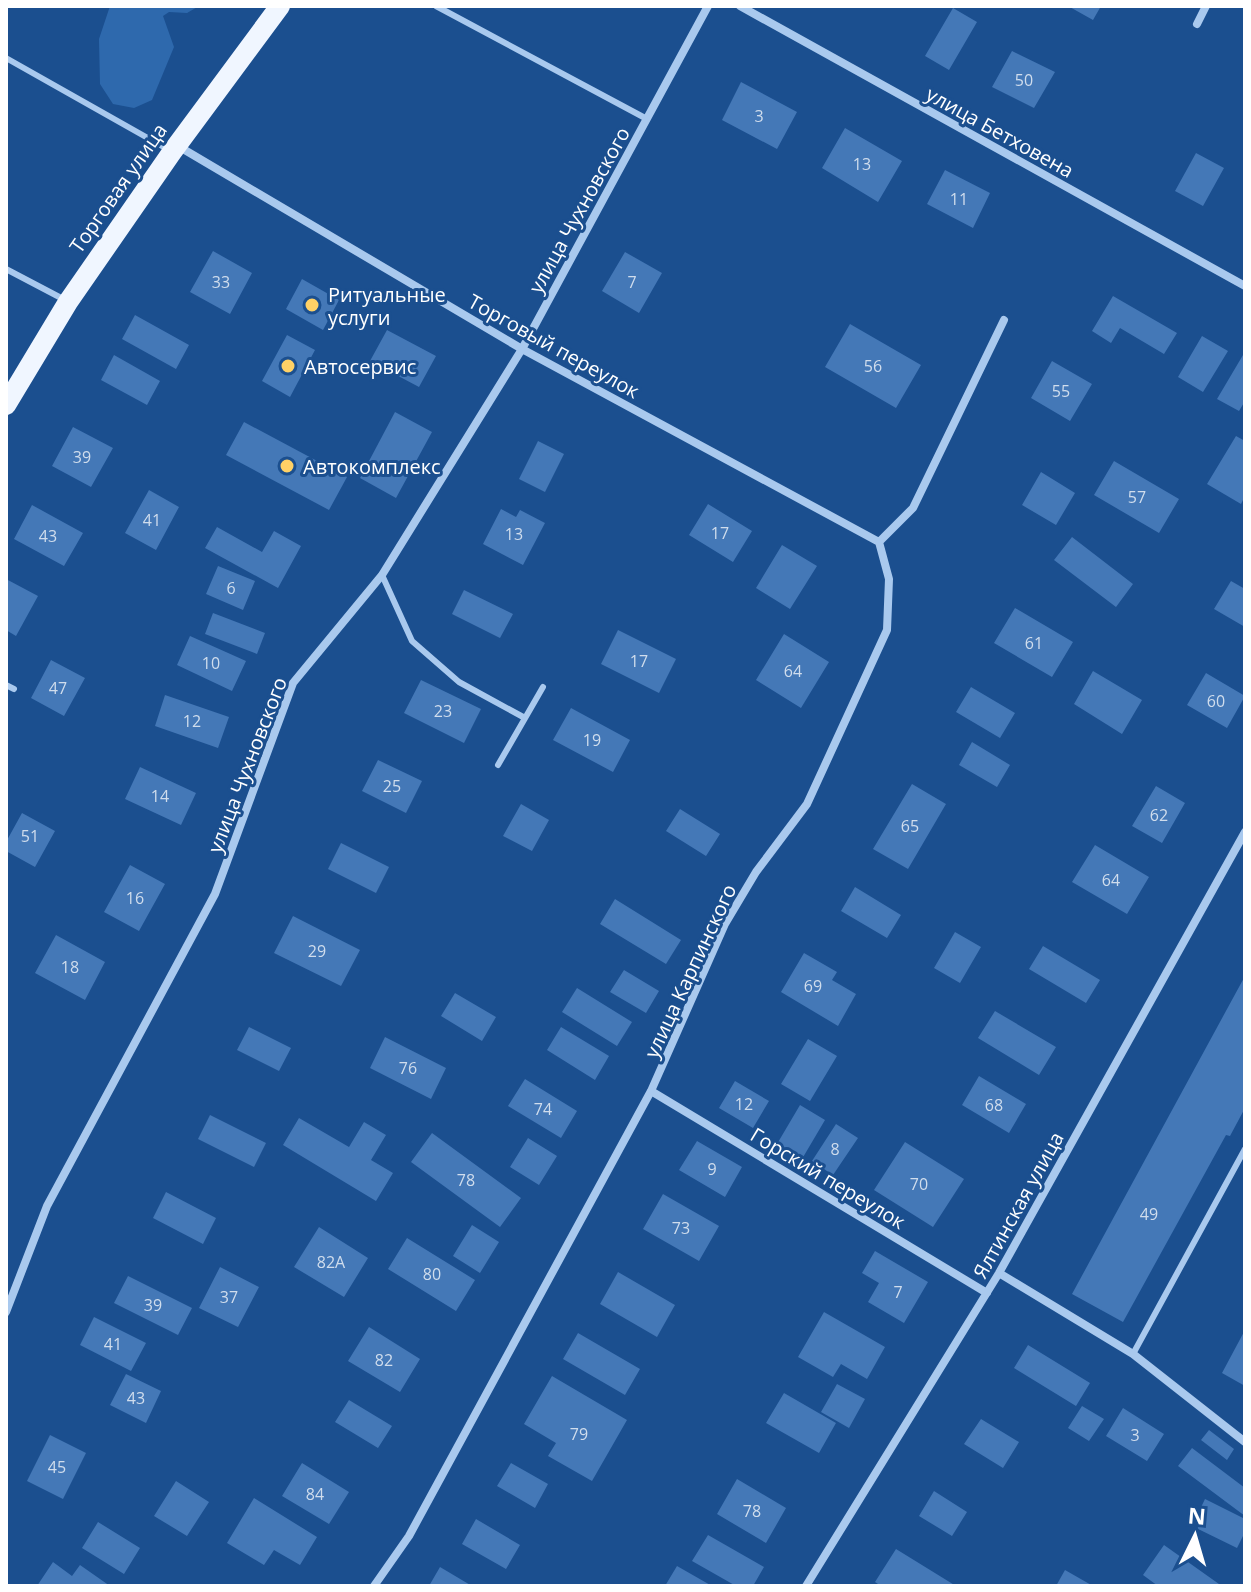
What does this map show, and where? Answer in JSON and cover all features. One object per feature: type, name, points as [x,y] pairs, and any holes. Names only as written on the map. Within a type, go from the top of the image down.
[{"type":"main road","name":"Торговая улица","points":[[6,405],[68,302],[280,6]]},
{"type":"street","name":"улица Чухновского","points":[[6,1312],[47,1206],[215,894],[293,683],[382,575],[522,349],[708,6]]},
{"type":"street","name":"улица Бетховена","points":[[740,6],[1245,286]]},
{"type":"street","points":[[1197,24],[1206,6]]},
{"type":"street","name":"Торговый переулок","points":[[175,149],[522,349],[879,542]]},
{"type":"street","points":[[879,542],[913,508],[1004,320]]},
{"type":"street","name":"улица Карпинского","points":[[374,1586],[409,1536],[651,1091],[725,924],[756,872],[807,804],[887,630],[889,579],[879,542]]},
{"type":"street","name":"Ялтинская улица","points":[[806,1586],[999,1273],[1245,832]]},
{"type":"street","name":"Горский переулок","points":[[651,1091],[987,1293]]},
{"type":"street","points":[[999,1273],[1133,1354],[1245,1442]]},
{"type":"lane","points":[[436,6],[647,119]]},
{"type":"lane","points":[[6,58],[175,149]]},
{"type":"lane","points":[[6,269],[68,302]]},
{"type":"lane","points":[[382,575],[412,641],[459,682],[525,718]]},
{"type":"lane","points":[[6,685],[14,689]]},
{"type":"lane","points":[[498,765],[543,687]]},
{"type":"lane","points":[[1133,1354],[1245,1149]]},
{"type":"shaded area","points":[[110,6],[199,6],[187,13],[169,12],[163,16],[174,47],[152,100],[134,108],[113,104],[100,84],[99,39]]},
{"type":"building","points":[[1068,6],[1101,6],[1093,20]]},
{"type":"building","points":[[953,8],[977,22],[949,70],[925,56]]},
{"type":"building","points":[[1012,51],[1055,72],[1034,108],[992,87]]},
{"type":"building","points":[[741,82],[797,112],[777,149],[722,120]]},
{"type":"building","points":[[845,128],[902,161],[878,202],[822,168]]},
{"type":"building","points":[[1196,153],[1224,168],[1203,206],[1175,191]]},
{"type":"building","points":[[945,170],[990,193],[973,228],[927,204]]},
{"type":"building","points":[[213,251],[252,273],[230,314],[190,292]]},
{"type":"building","points":[[625,252],[662,273],[639,313],[602,291]]},
{"type":"building","name":"Ритуальные услуги","points":[[302,279],[339,300],[323,330],[286,309]]},
{"type":"building","points":[[1113,296],[1177,333],[1164,354],[1120,328],[1111,343],[1092,331]]},
{"type":"building","points":[[135,315],[189,345],[176,369],[122,339]]},
{"type":"building","points":[[850,324],[921,365],[896,408],[825,367]]},
{"type":"building","points":[[387,330],[436,356],[419,387],[370,361]]},
{"type":"building","name":"Автосервис","points":[[287,335],[315,350],[290,397],[262,381]]},
{"type":"building","points":[[1202,336],[1228,351],[1203,392],[1178,377]]},
{"type":"building","points":[[114,355],[160,381],[147,405],[101,380]]},
{"type":"building","points":[[1243,355],[1245,401],[1239,411],[1217,399]]},
{"type":"building","points":[[1052,361],[1092,384],[1070,421],[1031,398]]},
{"type":"building","points":[[395,412],[432,432],[396,498],[360,478]]},
{"type":"building","name":"Автокомплекс","points":[[244,422],[347,477],[329,510],[226,455]]},
{"type":"building","points":[[73,427],[113,448],[91,487],[52,466]]},
{"type":"building","points":[[1236,436],[1245,441],[1245,496],[1241,504],[1207,484]]},
{"type":"building","points":[[538,441],[564,454],[545,492],[519,479]]},
{"type":"building","points":[[1114,461],[1179,499],[1159,533],[1094,495]]},
{"type":"building","points":[[1041,472],[1075,493],[1056,525],[1022,505]]},
{"type":"building","points":[[149,490],[179,507],[156,550],[125,533]]},
{"type":"building","points":[[708,504],[752,531],[733,562],[689,535]]},
{"type":"building","points":[[32,505],[83,533],[64,566],[14,539]]},
{"type":"building","points":[[501,509],[516,517],[520,510],[545,523],[523,565],[483,544]]},
{"type":"building","points":[[217,527],[262,552],[274,531],[301,546],[278,588],[205,548]]},
{"type":"building","points":[[1072,537],[1133,584],[1116,607],[1054,560]]},
{"type":"building","points":[[782,545],[817,566],[790,609],[756,588]]},
{"type":"building","points":[[218,566],[255,581],[243,610],[206,594]]},
{"type":"building","points":[[6,579],[38,596],[16,636],[6,630]]},
{"type":"building","points":[[1231,581],[1245,589],[1245,627],[1214,609]]},
{"type":"building","points":[[464,590],[513,614],[500,638],[452,614]]},
{"type":"building","points":[[1015,608],[1073,642],[1052,677],[994,643]]},
{"type":"building","points":[[213,613],[265,633],[257,654],[205,634]]},
{"type":"building","points":[[618,630],[676,659],[659,693],[601,664]]},
{"type":"building","points":[[784,634],[829,662],[801,708],[756,680]]},
{"type":"building","points":[[190,636],[246,661],[232,691],[177,665]]},
{"type":"building","points":[[51,660],[85,678],[64,716],[31,698]]},
{"type":"building","points":[[1093,671],[1142,700],[1122,734],[1074,704]]},
{"type":"building","points":[[1206,673],[1245,696],[1227,728],[1187,705]]},
{"type":"building","points":[[421,680],[481,709],[464,743],[404,713]]},
{"type":"building","points":[[971,687],[1015,713],[1000,738],[956,712]]},
{"type":"building","points":[[165,695],[229,717],[218,748],[155,726]]},
{"type":"building","points":[[571,708],[630,740],[613,772],[553,740]]},
{"type":"building","points":[[972,742],[1010,765],[997,787],[959,765]]},
{"type":"building","points":[[378,760],[422,781],[406,813],[362,791]]},
{"type":"building","points":[[140,767],[196,793],[181,825],[125,799]]},
{"type":"building","points":[[912,784],[946,804],[908,869],[873,849]]},
{"type":"building","points":[[1156,786],[1185,803],[1162,843],[1132,826]]},
{"type":"building","points":[[521,804],[549,820],[532,851],[503,836]]},
{"type":"building","points":[[680,809],[720,834],[706,856],[666,831]]},
{"type":"building","points":[[22,813],[55,831],[35,867],[6,851],[6,842]]},
{"type":"building","points":[[341,843],[389,867],[376,893],[328,869]]},
{"type":"building","points":[[1095,845],[1149,877],[1127,914],[1072,882]]},
{"type":"building","points":[[130,865],[165,884],[139,931],[104,912]]},
{"type":"building","points":[[855,887],[901,915],[887,938],[841,911]]},
{"type":"building","points":[[615,899],[681,940],[666,964],[600,924]]},
{"type":"building","points":[[293,916],[360,950],[341,986],[274,953]]},
{"type":"building","points":[[955,932],[981,947],[960,983],[934,968]]},
{"type":"building","points":[[56,935],[105,962],[85,1000],[35,973]]},
{"type":"building","points":[[1043,946],[1100,980],[1086,1003],[1029,969]]},
{"type":"building","points":[[804,953],[837,972],[832,980],[856,994],[838,1026],[781,992]]},
{"type":"building","points":[[624,970],[659,991],[646,1013],[610,992]]},
{"type":"building","points":[[1245,976],[1245,1108],[1230,1136],[1226,1135],[1123,1322],[1072,1294]]},
{"type":"building","points":[[577,988],[632,1022],[617,1046],[562,1012]]},
{"type":"building","points":[[455,993],[496,1017],[482,1041],[441,1016]]},
{"type":"building","points":[[995,1011],[1056,1047],[1039,1075],[978,1038]]},
{"type":"building","points":[[249,1027],[291,1048],[279,1071],[237,1050]]},
{"type":"building","points":[[561,1027],[609,1056],[595,1080],[547,1050]]},
{"type":"building","points":[[385,1037],[446,1068],[431,1099],[370,1068]]},
{"type":"building","points":[[808,1039],[837,1056],[810,1101],[781,1084]]},
{"type":"building","points":[[979,1076],[1026,1104],[1009,1133],[962,1105]]},
{"type":"building","points":[[525,1079],[577,1111],[561,1138],[508,1106]]},
{"type":"building","points":[[735,1081],[769,1101],[753,1128],[719,1108]]},
{"type":"building","points":[[800,1105],[825,1120],[802,1159],[777,1144]]},
{"type":"building","points":[[210,1115],[266,1143],[254,1167],[198,1139]]},
{"type":"building","points":[[299,1118],[349,1147],[364,1122],[386,1135],[371,1160],[393,1173],[376,1201],[283,1145]]},
{"type":"building","points":[[836,1124],[858,1138],[833,1175],[812,1161]]},
{"type":"building","points":[[432,1133],[521,1198],[500,1227],[411,1162]]},
{"type":"building","points":[[528,1138],[557,1156],[539,1185],[510,1167]]},
{"type":"building","points":[[697,1141],[742,1167],[725,1197],[679,1170]]},
{"type":"building","points":[[905,1142],[964,1179],[933,1227],[874,1190]]},
{"type":"building","points":[[166,1192],[216,1218],[203,1244],[153,1218]]},
{"type":"building","points":[[663,1194],[719,1226],[699,1261],[643,1229]]},
{"type":"building","points":[[472,1225],[499,1242],[480,1273],[453,1256]]},
{"type":"building","points":[[319,1227],[368,1258],[344,1297],[294,1267]]},
{"type":"building","points":[[407,1238],[475,1280],[456,1311],[388,1269]]},
{"type":"building","points":[[875,1251],[928,1282],[904,1323],[868,1302],[879,1283],[862,1273]]},
{"type":"building","points":[[220,1267],[259,1287],[238,1327],[199,1308]]},
{"type":"building","points":[[618,1272],[675,1305],[657,1337],[600,1304]]},
{"type":"building","points":[[128,1276],[192,1308],[178,1335],[114,1303]]},
{"type":"building","points":[[824,1312],[885,1347],[867,1379],[841,1364],[833,1377],[798,1357]]},
{"type":"building","points":[[94,1317],[146,1343],[131,1371],[80,1345]]},
{"type":"building","points":[[369,1327],[420,1359],[400,1392],[348,1361]]},
{"type":"building","points":[[1245,1330],[1245,1386],[1222,1373]]},
{"type":"building","points":[[578,1333],[640,1369],[625,1395],[563,1359]]},
{"type":"building","points":[[1028,1345],[1090,1383],[1076,1406],[1014,1368]]},
{"type":"building","points":[[126,1374],[161,1391],[146,1423],[110,1405]]},
{"type":"building","points":[[552,1376],[627,1420],[592,1481],[548,1456],[556,1443],[524,1424]]},
{"type":"building","points":[[837,1384],[865,1399],[849,1428],[821,1412]]},
{"type":"building","points":[[784,1393],[836,1423],[819,1453],[766,1423]]},
{"type":"building","points":[[349,1400],[392,1426],[378,1448],[335,1422]]},
{"type":"building","points":[[1082,1406],[1104,1419],[1089,1441],[1068,1428]]},
{"type":"building","points":[[1123,1408],[1164,1434],[1147,1461],[1106,1436]]},
{"type":"building","points":[[981,1419],[1019,1442],[1003,1468],[964,1444]]},
{"type":"building","points":[[1209,1430],[1234,1449],[1227,1460],[1201,1440]]},
{"type":"building","points":[[50,1435],[86,1453],[63,1499],[27,1481]]},
{"type":"building","points":[[1192,1448],[1245,1488],[1245,1516],[1178,1466]]},
{"type":"building","points":[[302,1463],[349,1492],[329,1524],[282,1496]]},
{"type":"building","points":[[511,1463],[548,1484],[535,1508],[497,1486]]},
{"type":"building","points":[[737,1479],[786,1508],[766,1543],[717,1514]]},
{"type":"building","points":[[176,1481],[209,1502],[187,1536],[154,1516]]},
{"type":"building","points":[[934,1491],[967,1512],[952,1536],[919,1516]]},
{"type":"building","points":[[254,1498],[317,1537],[300,1565],[274,1550],[264,1565],[227,1543]]},
{"type":"building","points":[[1205,1499],[1245,1519],[1245,1532],[1237,1548],[1192,1526]]},
{"type":"building","points":[[476,1519],[520,1545],[506,1569],[462,1544]]},
{"type":"building","points":[[98,1522],[140,1548],[124,1574],[82,1548]]},
{"type":"building","points":[[708,1535],[764,1567],[753,1586],[736,1586],[692,1561]]},
{"type":"building","points":[[1164,1545],[1219,1584],[1158,1586],[1143,1575]]},
{"type":"building","points":[[896,1549],[956,1586],[881,1586],[875,1582]]},
{"type":"building","points":[[53,1562],[72,1576],[80,1565],[110,1586],[37,1586]]},
{"type":"building","points":[[677,1566],[712,1586],[665,1586]]},
{"type":"building","points":[[440,1567],[472,1586],[429,1586]]},
{"type":"building","points":[[1065,1570],[1093,1586],[1056,1586]]},
{"type":"place","name":"Ритуальные услуги","points":[[312,305]]},
{"type":"place","name":"Автосервис","points":[[288,366]]},
{"type":"place","name":"Автокомплекс","points":[[287,466]]}]
